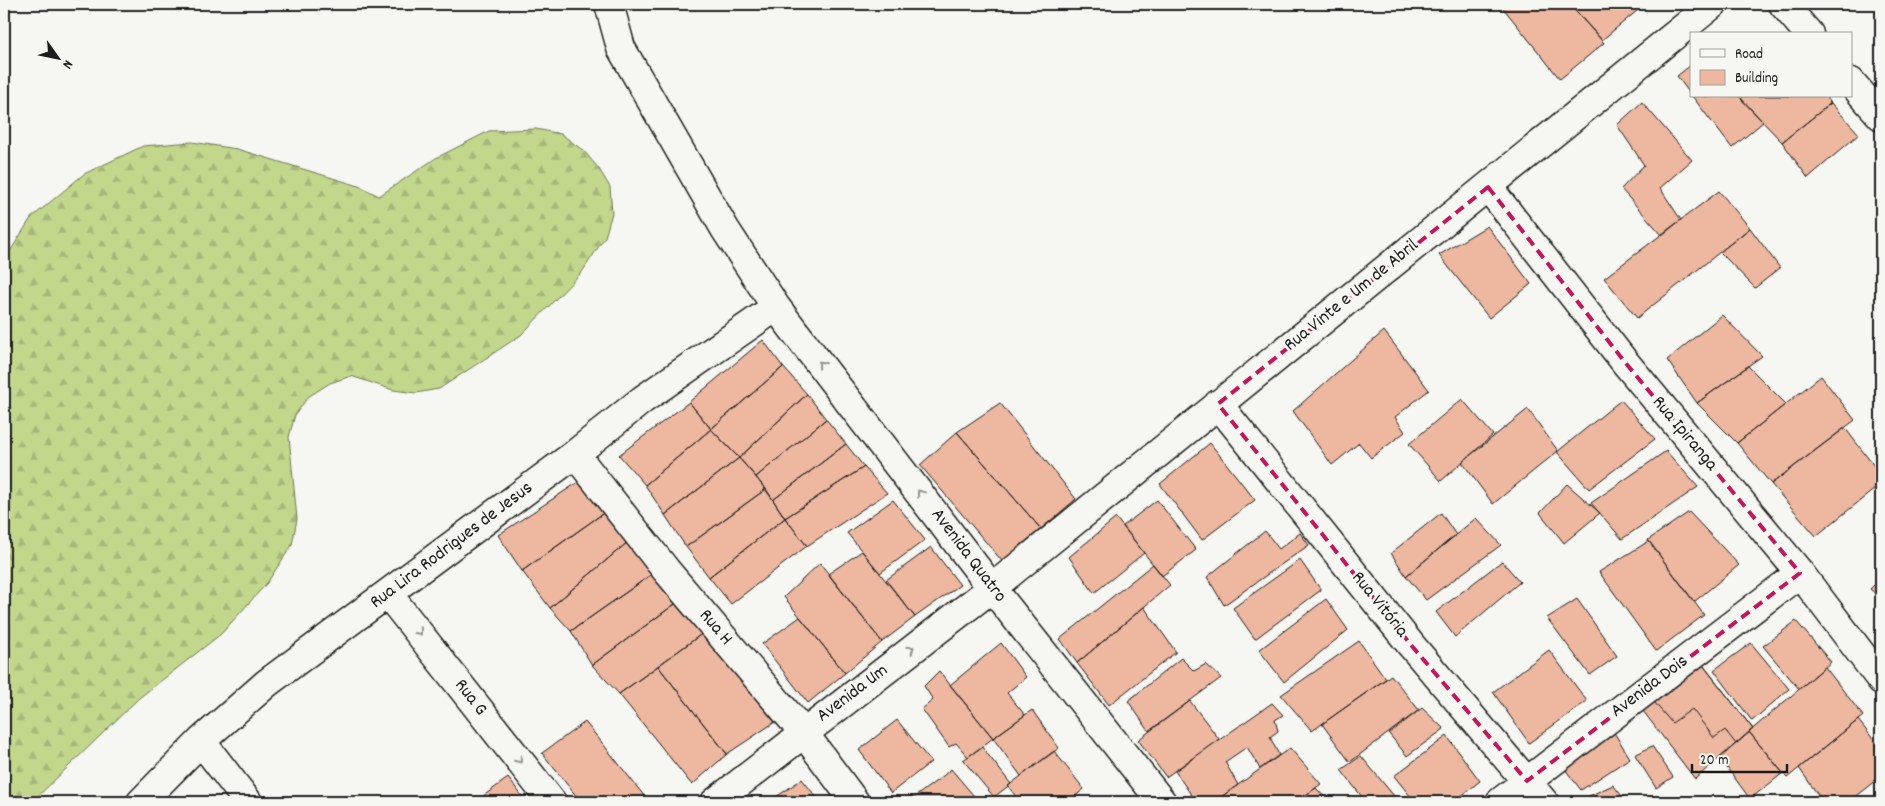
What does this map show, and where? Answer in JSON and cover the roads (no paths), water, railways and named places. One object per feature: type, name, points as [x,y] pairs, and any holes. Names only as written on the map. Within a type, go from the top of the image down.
[{"type":"street","name":"Avenida Quatro","points":[[609,4],[621,48],[726,229],[776,307],[992,588],[1162,802]]},
{"type":"street","name":"Rua Vinte e Um de Abril","points":[[992,588],[1713,4]]},
{"type":"street","points":[[1783,4],[1807,32]]},
{"type":"street","points":[[1852,83],[1881,116]]},
{"type":"street","name":"Rua Ipiranga","points":[[1488,187],[1624,361],[1800,573],[1881,680]]},
{"type":"street","name":"Rua Lira Rodrigues de Jesus","points":[[141,802],[201,741],[267,683],[575,454],[642,400],[776,307]]},
{"type":"street","name":"Rua Vitória","points":[[1218,404],[1411,646],[1544,802]]},
{"type":"street","name":"Rua H","points":[[575,454],[666,570],[803,732],[855,802]]},
{"type":"street","name":"Avenida Dois","points":[[1500,802],[1800,573]]},
{"type":"street","name":"Avenida Um","points":[[715,802],[803,732],[992,588]]},
{"type":"street","name":"Rua G","points":[[388,594],[552,802]]},
{"type":"street","points":[[201,741],[248,802]]}]
